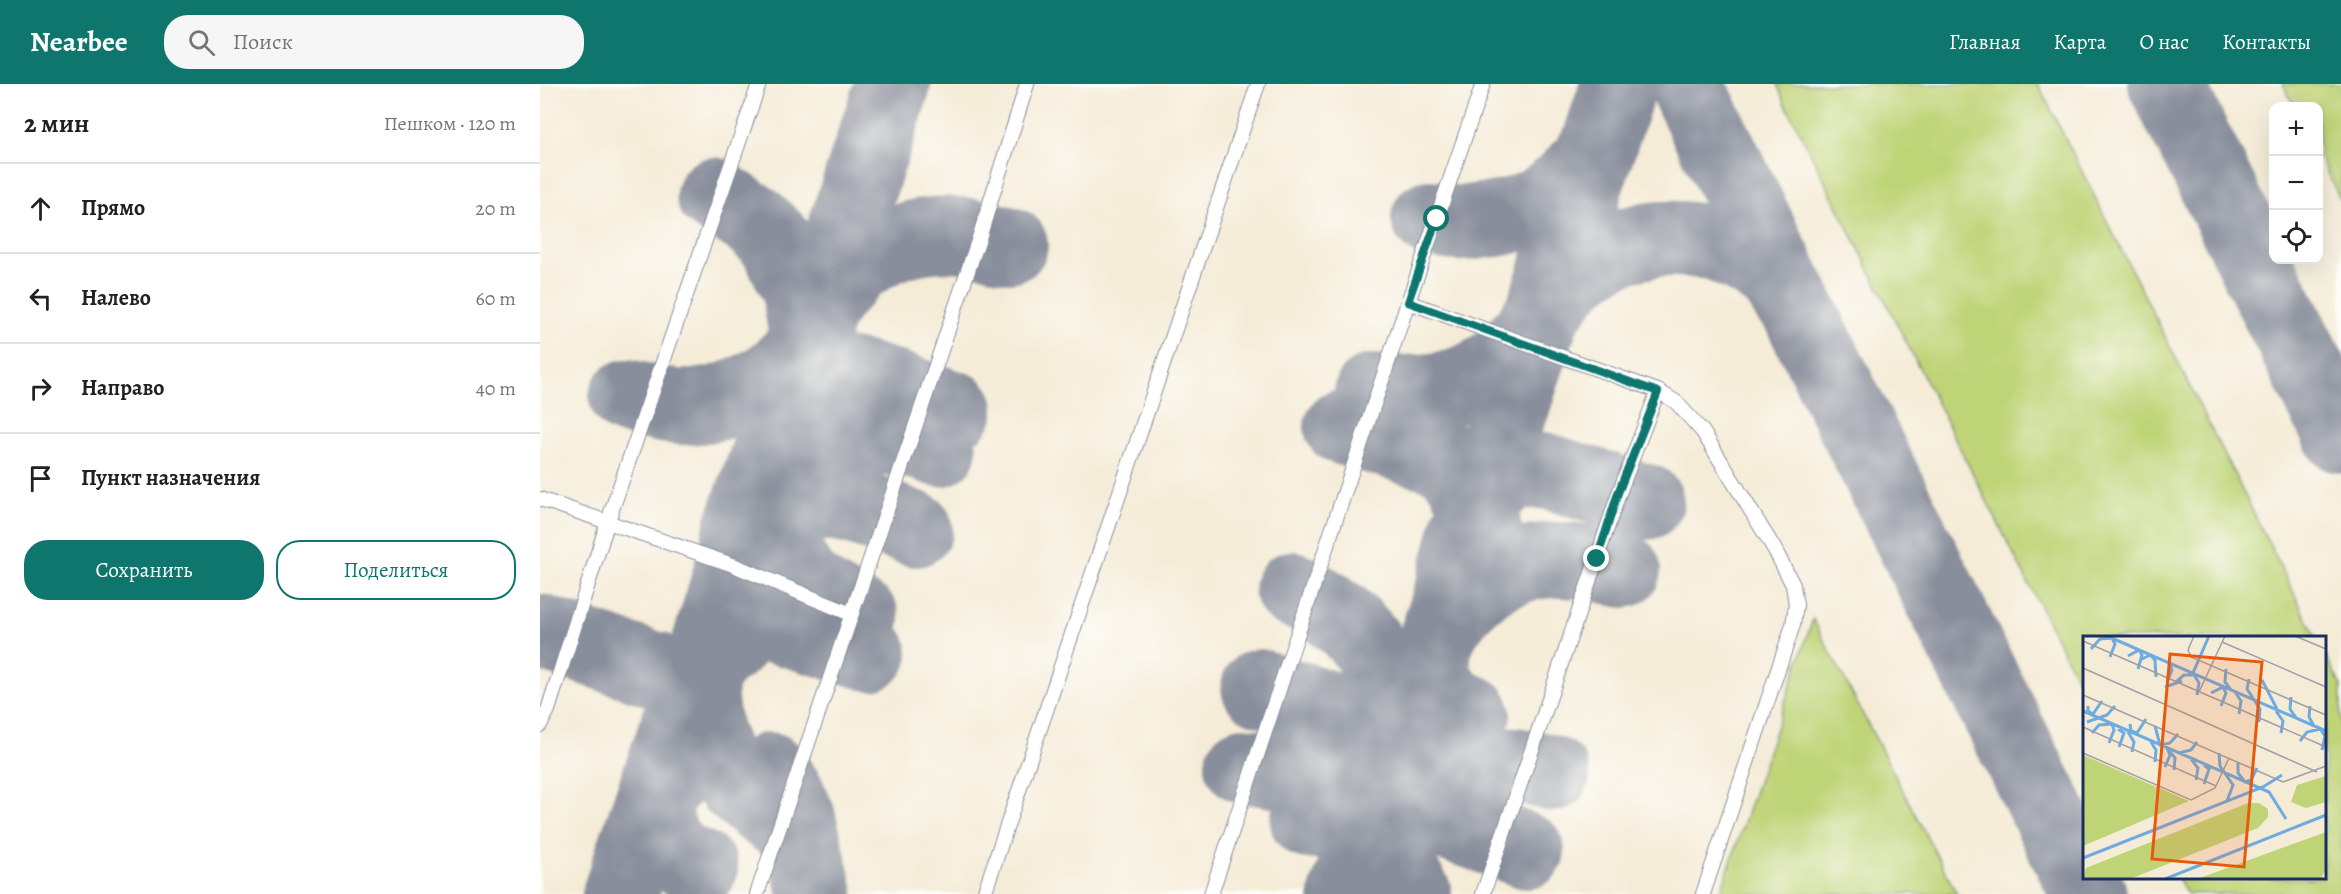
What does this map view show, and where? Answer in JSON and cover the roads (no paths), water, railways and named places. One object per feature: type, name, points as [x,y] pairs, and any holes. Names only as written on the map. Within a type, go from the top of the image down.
[{"type":"lane","points":[[540,725],[556,687],[608,521],[759,84]]},
{"type":"lane","points":[[757,894],[980,235],[1027,84]]},
{"type":"lane","points":[[984,894],[1258,84]]},
{"type":"lane","points":[[1211,894],[1483,84]]},
{"type":"lane","points":[[1408,302],[1658,392],[1676,402],[1703,432],[1775,550],[1793,585],[1796,605],[1793,625],[1703,894]]},
{"type":"lane","points":[[1483,894],[1618,493],[1658,392]]},
{"type":"lane","points":[[540,499],[733,565],[851,614]]}]
